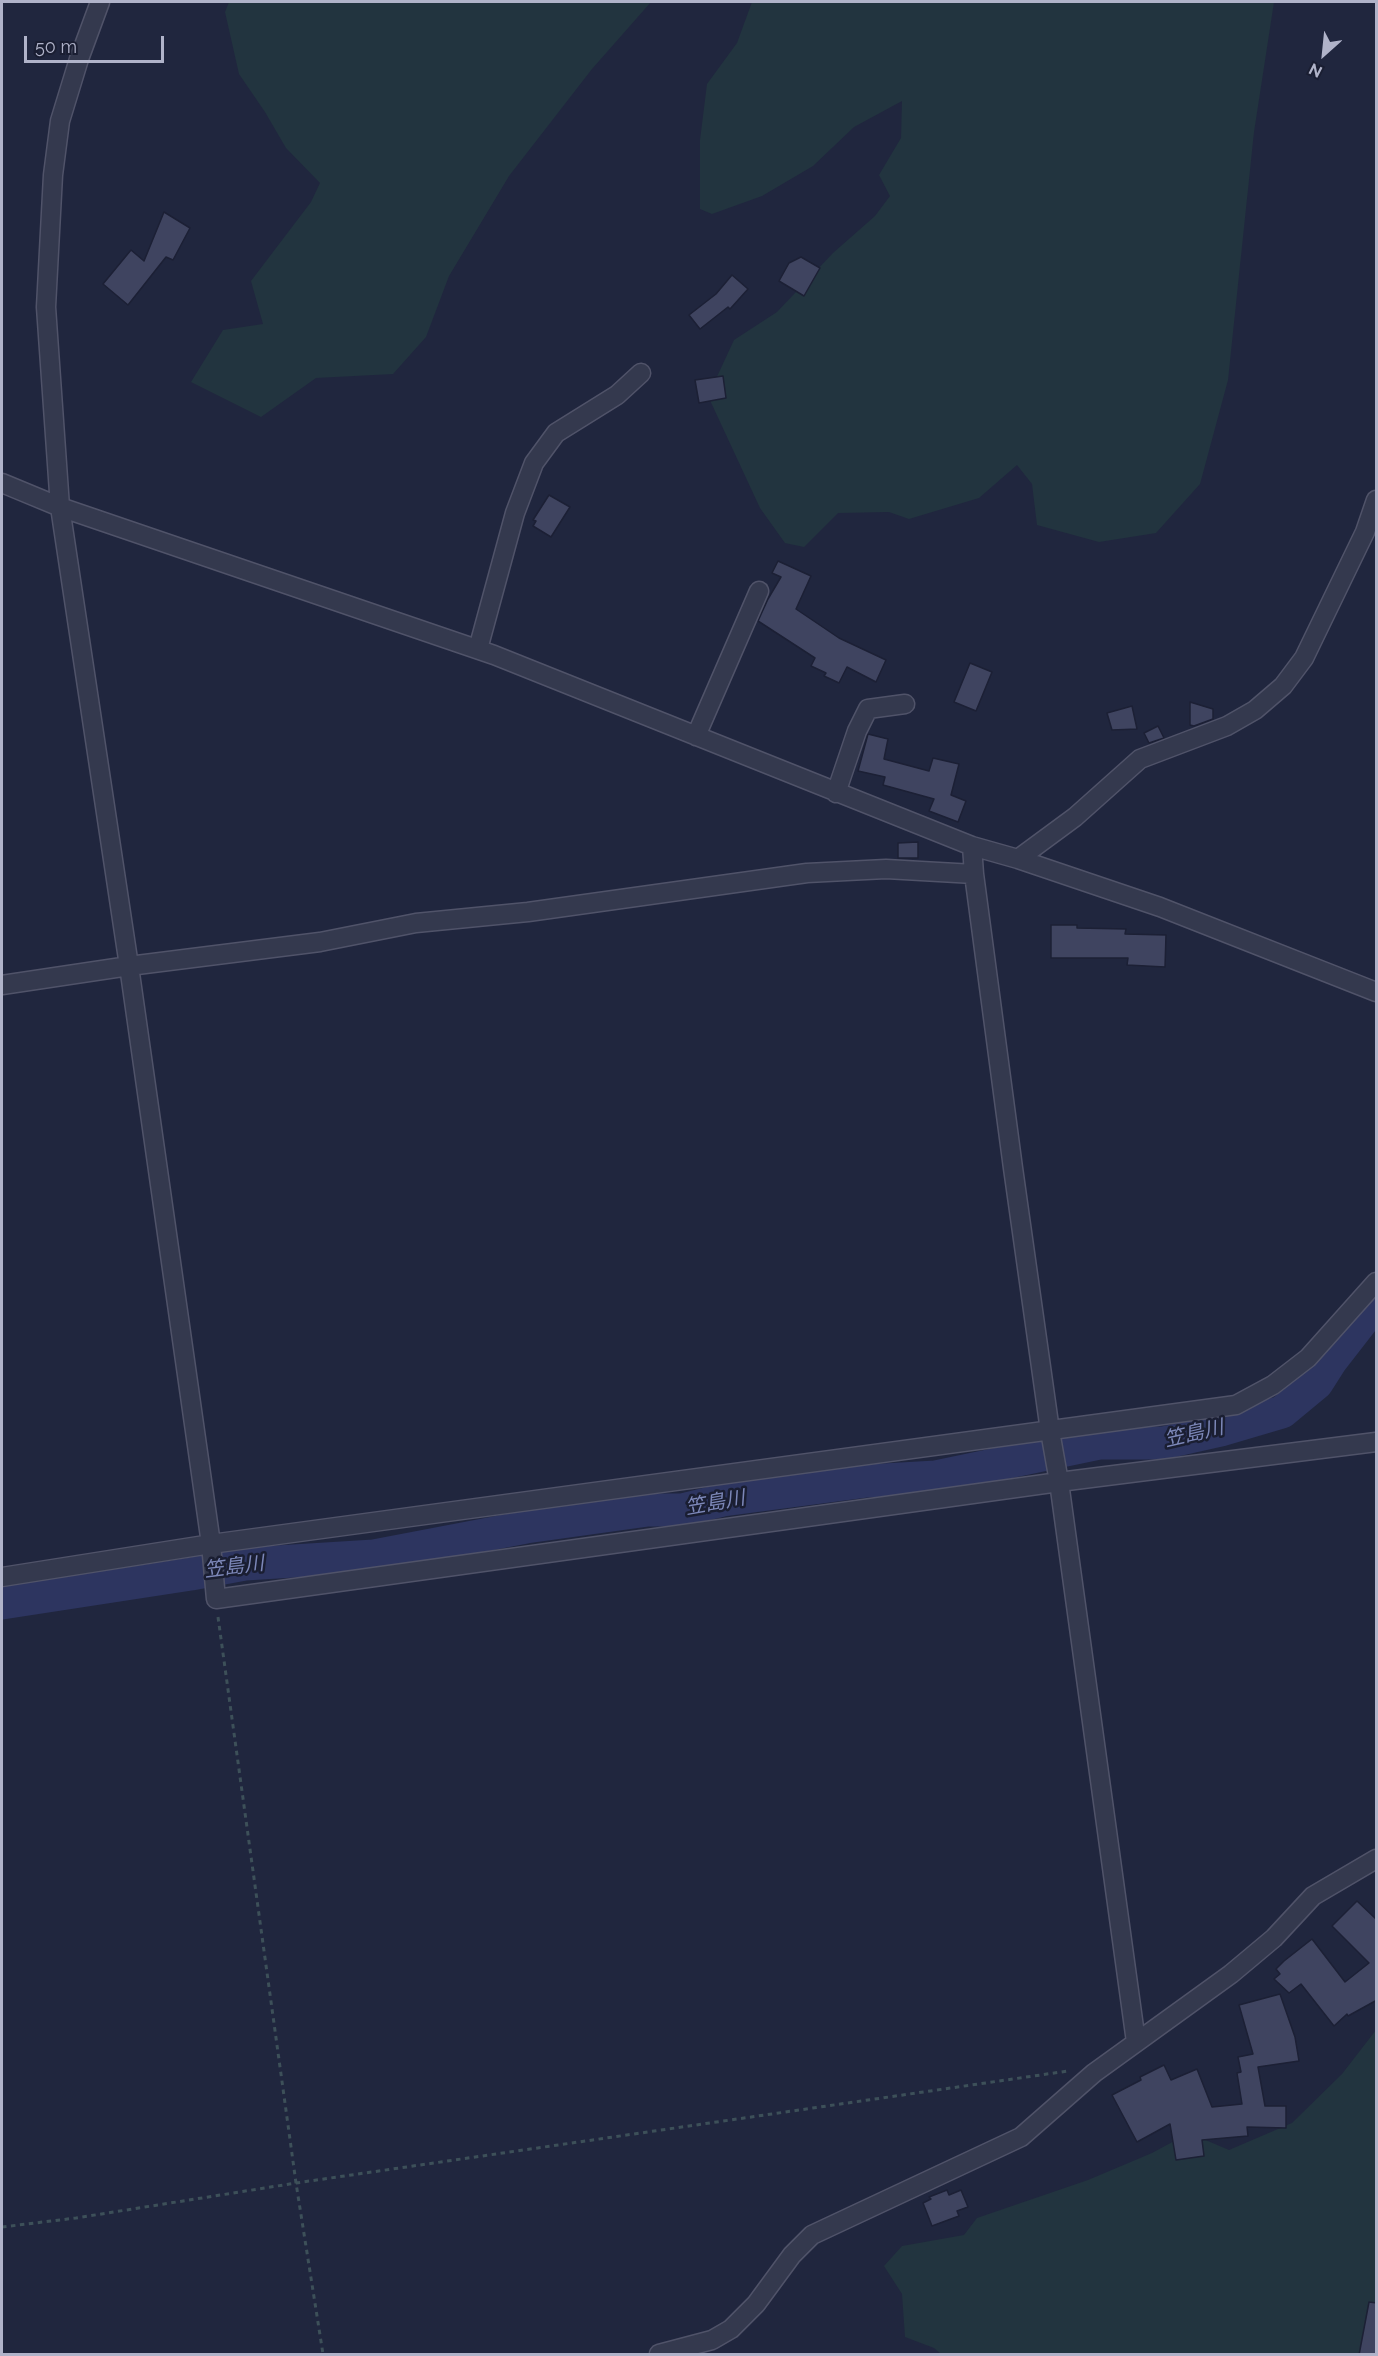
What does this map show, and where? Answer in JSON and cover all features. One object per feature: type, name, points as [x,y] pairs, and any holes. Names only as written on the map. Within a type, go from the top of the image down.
[{"type":"street","points":[[100,2],[79,58],[60,121],[53,175],[46,307],[60,507],[129,966],[211,1544],[216,1599],[1059,1482],[1377,1442]]},
{"type":"street","points":[[478,649],[515,513],[534,463],[556,434],[616,395],[641,373]]},
{"type":"street","points":[[2,483],[60,507],[478,649],[972,846],[1018,859],[1160,908],[1377,992]]},
{"type":"street","points":[[1018,859],[1075,817],[1140,759],[1227,726],[1255,710],[1283,686],[1304,658],[1371,535],[1377,500]]},
{"type":"street","points":[[696,736],[759,591]]},
{"type":"street","points":[[836,793],[857,731],[868,710],[905,704]]},
{"type":"street","points":[[972,846],[1050,1431],[1059,1482],[1136,2042]]},
{"type":"street","points":[[2,985],[129,966],[320,942],[416,923],[528,912],[807,873],[886,869],[974,874]]},
{"type":"street","points":[[2,1577],[211,1544],[1236,1405],[1273,1385],[1308,1358],[1377,1282]]},
{"type":"street","points":[[659,2355],[712,2340],[731,2329],[756,2304],[792,2255],[812,2235],[1021,2137],[1094,2073],[1266,1946],[1313,1896],[1377,1859]]},
{"type":"path","points":[[216,1599],[296,2183],[323,2355]]},
{"type":"path","points":[[2,2227],[76,2218],[296,2183],[1060,2071],[1094,2073]]},
{"type":"shaded area","points":[[229,2],[651,2],[592,69],[509,176],[449,276],[426,337],[393,374],[316,378],[261,417],[191,382],[223,330],[263,324],[251,281],[311,202],[320,183],[286,148],[239,74],[225,12]]},
{"type":"shaded area","points":[[752,2],[1274,2],[1254,132],[1228,380],[1200,484],[1156,533],[1099,542],[1037,525],[1032,484],[1017,465],[979,498],[909,519],[889,512],[838,513],[804,547],[785,543],[760,508],[708,396],[734,340],[777,312],[833,253],[875,216],[890,196],[879,175],[901,138],[902,101],[854,127],[813,166],[762,196],[712,214],[700,209],[700,140],[707,84],[737,43]]},
{"type":"shaded area","points":[[1376,2030],[1376,2354],[941,2354],[934,2348],[905,2337],[902,2294],[884,2266],[902,2246],[964,2235],[977,2218],[1088,2180],[1152,2153],[1189,2133],[1229,2150],[1292,2123],[1342,2074]]},
{"type":"building","points":[[164,212],[190,228],[173,260],[166,257],[128,305],[103,284],[131,250],[144,261]]},
{"type":"building","points":[[801,257],[820,268],[804,296],[779,281],[789,263]]},
{"type":"building","points":[[732,275],[748,289],[730,309],[728,307],[700,329],[689,315],[716,294]]},
{"type":"building","points":[[723,376],[726,398],[699,403],[695,380]]},
{"type":"building","points":[[549,495],[570,507],[551,537],[533,526],[536,521],[533,520]]},
{"type":"building","points":[[778,561],[811,576],[796,609],[839,638],[886,660],[876,682],[847,667],[839,683],[824,676],[826,673],[811,666],[815,658],[758,621],[781,577],[772,573]]},
{"type":"building","points":[[970,663],[992,672],[976,711],[954,702]]},
{"type":"building","points":[[1190,702],[1213,709],[1213,719],[1194,726],[1190,725]]},
{"type":"building","points":[[1132,706],[1137,729],[1112,730],[1107,713]]},
{"type":"building","points":[[1158,726],[1164,738],[1149,743],[1144,733]]},
{"type":"building","points":[[868,734],[888,739],[884,759],[929,771],[933,758],[959,764],[951,795],[966,801],[958,822],[929,811],[934,799],[883,785],[885,777],[858,771]]},
{"type":"building","points":[[918,842],[918,858],[898,858],[898,843]]},
{"type":"building","points":[[1051,925],[1126,929],[1125,934],[1166,935],[1165,967],[1127,965],[1128,958],[1051,958]]},
{"type":"building","points":[[1357,1901],[1377,1920],[1377,2000],[1348,2016],[1347,2014],[1334,2026],[1301,1984],[1289,1993],[1274,1979],[1280,1974],[1276,1969],[1312,1939],[1345,1982],[1369,1963],[1332,1926]]},
{"type":"building","points":[[1280,1994],[1295,2037],[1299,2061],[1258,2067],[1265,2106],[1286,2106],[1286,2128],[1247,2127],[1248,2136],[1202,2140],[1204,2156],[1176,2160],[1170,2124],[1137,2142],[1112,2095],[1164,2065],[1171,2080],[1197,2069],[1212,2107],[1242,2104],[1237,2073],[1241,2072],[1238,2057],[1253,2054],[1239,2005]]},
{"type":"building","points":[[947,2190],[949,2195],[961,2190],[968,2207],[957,2211],[959,2216],[932,2226],[923,2203],[931,2199],[929,2197]]},
{"type":"building","points":[[1369,2302],[1377,2303],[1377,2355],[1359,2355]]},
{"type":"waterway","name":"笠島川","points":[[2,1603],[245,1564],[374,1556],[526,1527],[648,1510],[682,1510],[723,1500],[867,1481],[936,1477],[1099,1443],[1163,1443],[1221,1430],[1282,1412],[1317,1383],[1376,1303]]}]
